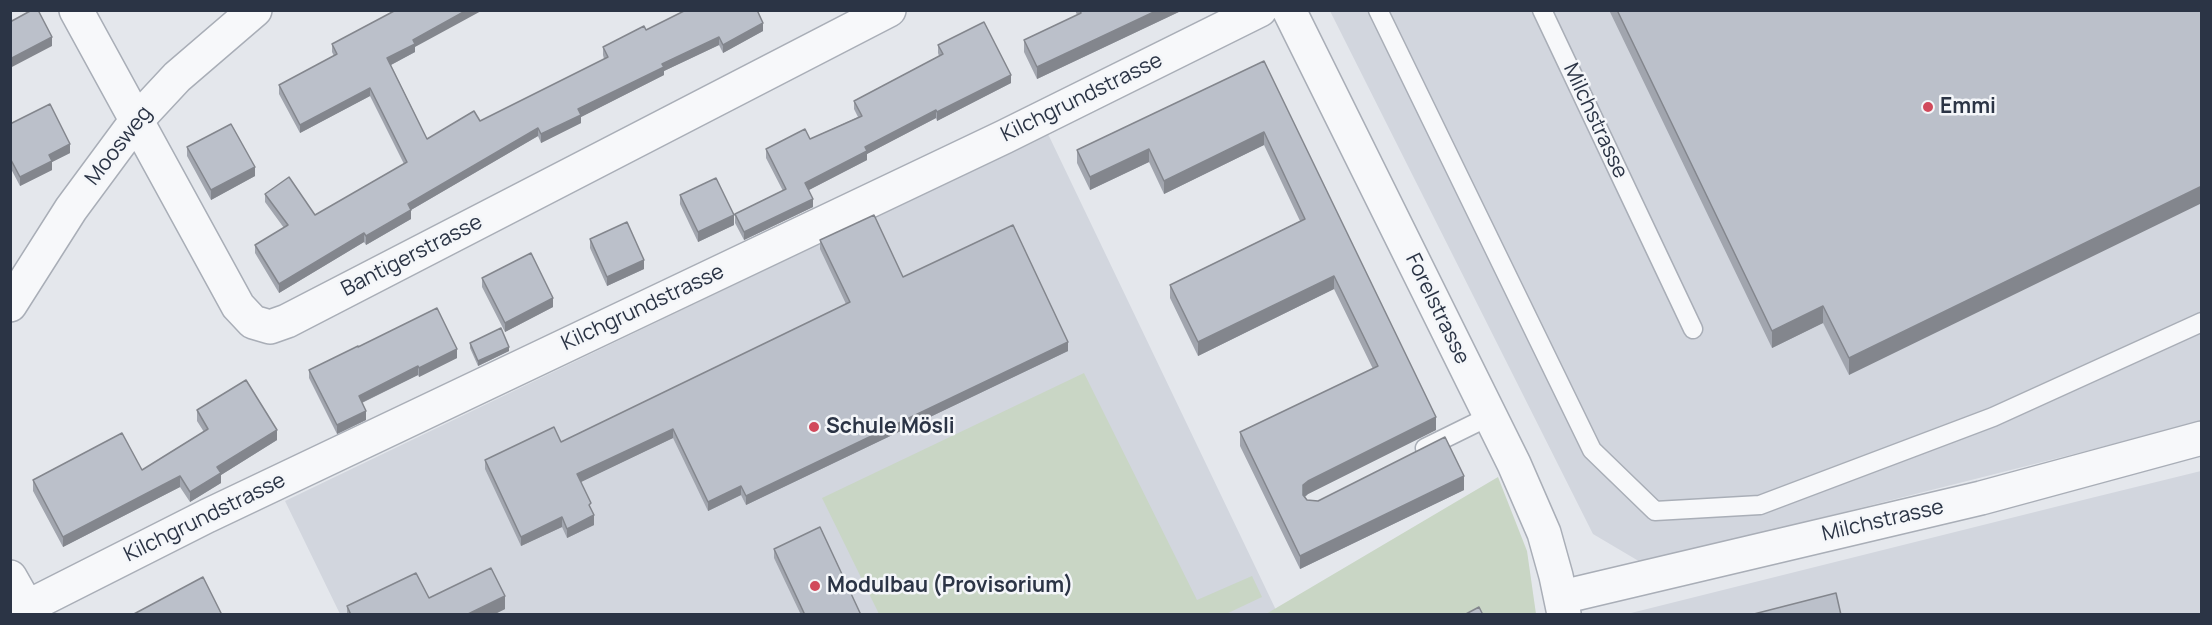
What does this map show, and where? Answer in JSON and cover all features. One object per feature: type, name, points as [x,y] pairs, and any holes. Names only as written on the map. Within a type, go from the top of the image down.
[{"type":"street","name":"Bantigerstrasse","points":[[76,10],[238,306],[253,322],[270,327],[287,321],[889,10]]},
{"type":"street","name":"Moosweg","points":[[10,305],[70,209],[136,121],[177,77],[255,10]]},
{"type":"street","name":"Kilchgrundstrasse","points":[[10,577],[29,611],[207,516],[1004,137],[1260,10]]},
{"type":"street","name":"Forelstrasse","points":[[1289,10],[1514,464],[1544,534],[1563,606]]},
{"type":"street","name":"Milchstrasse","points":[[1563,606],[1981,498],[2202,438]]},
{"type":"lane","points":[[1378,10],[1592,450],[1655,511],[1760,505],[1993,417],[2202,322]]},
{"type":"lane","name":"Milchstrasse","points":[[1542,10],[1693,329]]},
{"type":"lane","points":[[1407,458],[1490,416]]},
{"type":"shaded area","points":[[1330,11],[2201,11],[2201,422],[1642,563],[1593,534]]},
{"type":"shaded area","name":"Schule Mösli","points":[[1048,134],[1276,610],[1266,614],[340,614],[285,501]]},
{"type":"shaded area","points":[[2201,471],[2201,614],[1627,614],[2087,499]]},
{"type":"green space","points":[[1084,373],[1197,600],[1252,576],[1262,597],[1226,614],[879,614],[822,498]]},
{"type":"green space","points":[[1498,477],[1527,551],[1536,614],[1266,614]]},
{"type":"building","points":[[32,10],[38,10],[52,37],[10,59],[10,22]]},
{"type":"building","points":[[396,10],[467,10],[413,40],[415,44],[387,58],[427,139],[474,111],[480,121],[608,57],[603,47],[644,26],[646,30],[686,10],[757,10],[763,23],[723,45],[719,37],[662,64],[664,67],[578,109],[581,115],[541,134],[538,128],[408,204],[411,210],[366,236],[364,233],[279,284],[255,245],[288,225],[265,194],[289,177],[315,215],[407,162],[370,88],[300,125],[279,85],[337,54],[332,44]]},
{"type":"building","points":[[1080,10],[1158,10],[1037,67],[1024,40],[1081,13]]},
{"type":"building","name":"Emmi","points":[[1617,10],[2202,10],[2202,186],[1849,358],[1823,306],[1772,331]]},
{"type":"building","points":[[984,22],[1011,75],[865,147],[867,151],[805,183],[813,199],[744,232],[735,214],[786,189],[766,149],[805,129],[810,139],[862,116],[854,101],[943,54],[938,45]]},
{"type":"building","points":[[1264,61],[1436,417],[1308,481],[1303,485],[1303,495],[1307,500],[1318,501],[1445,437],[1464,476],[1300,556],[1240,432],[1378,366],[1334,276],[1198,342],[1170,285],[1305,219],[1264,132],[1164,181],[1149,149],[1090,177],[1077,150]]},
{"type":"building","points":[[50,104],[70,144],[49,155],[52,161],[20,177],[10,158],[10,124]]},
{"type":"building","points":[[231,124],[255,167],[211,190],[187,147]]},
{"type":"building","points":[[716,178],[734,215],[698,232],[680,195]]},
{"type":"building","points":[[874,215],[903,277],[1013,225],[1068,342],[746,496],[741,486],[708,502],[673,429],[577,474],[591,503],[589,505],[594,515],[567,529],[562,517],[521,537],[485,460],[554,427],[561,442],[850,302],[820,240]]},
{"type":"building","points":[[627,222],[644,260],[607,277],[590,239]]},
{"type":"building","points":[[531,253],[553,298],[505,323],[482,278]]},
{"type":"building","points":[[437,308],[457,349],[359,396],[366,411],[337,425],[309,370]]},
{"type":"building","points":[[501,328],[509,347],[478,361],[470,343]]},
{"type":"building","points":[[246,380],[277,430],[217,467],[221,473],[190,492],[180,476],[63,537],[33,480],[122,433],[142,470],[208,429],[197,410]]},
{"type":"building","name":"Modulbau (Provisorium)","points":[[820,527],[861,615],[805,615],[774,549]]},
{"type":"building","points":[[491,568],[505,596],[466,615],[351,615],[347,606],[416,573],[429,598]]},
{"type":"building","points":[[203,577],[222,615],[132,615]]},
{"type":"building","points":[[1836,593],[1841,615],[1750,615]]},
{"type":"building","points":[[1479,607],[1483,615],[1464,615]]},
{"type":"place","name":"Emmi","points":[[1928,107]]},
{"type":"place","name":"Schule Mösli","points":[[814,427]]},
{"type":"place","name":"Modulbau (Provisorium)","points":[[815,586]]}]
